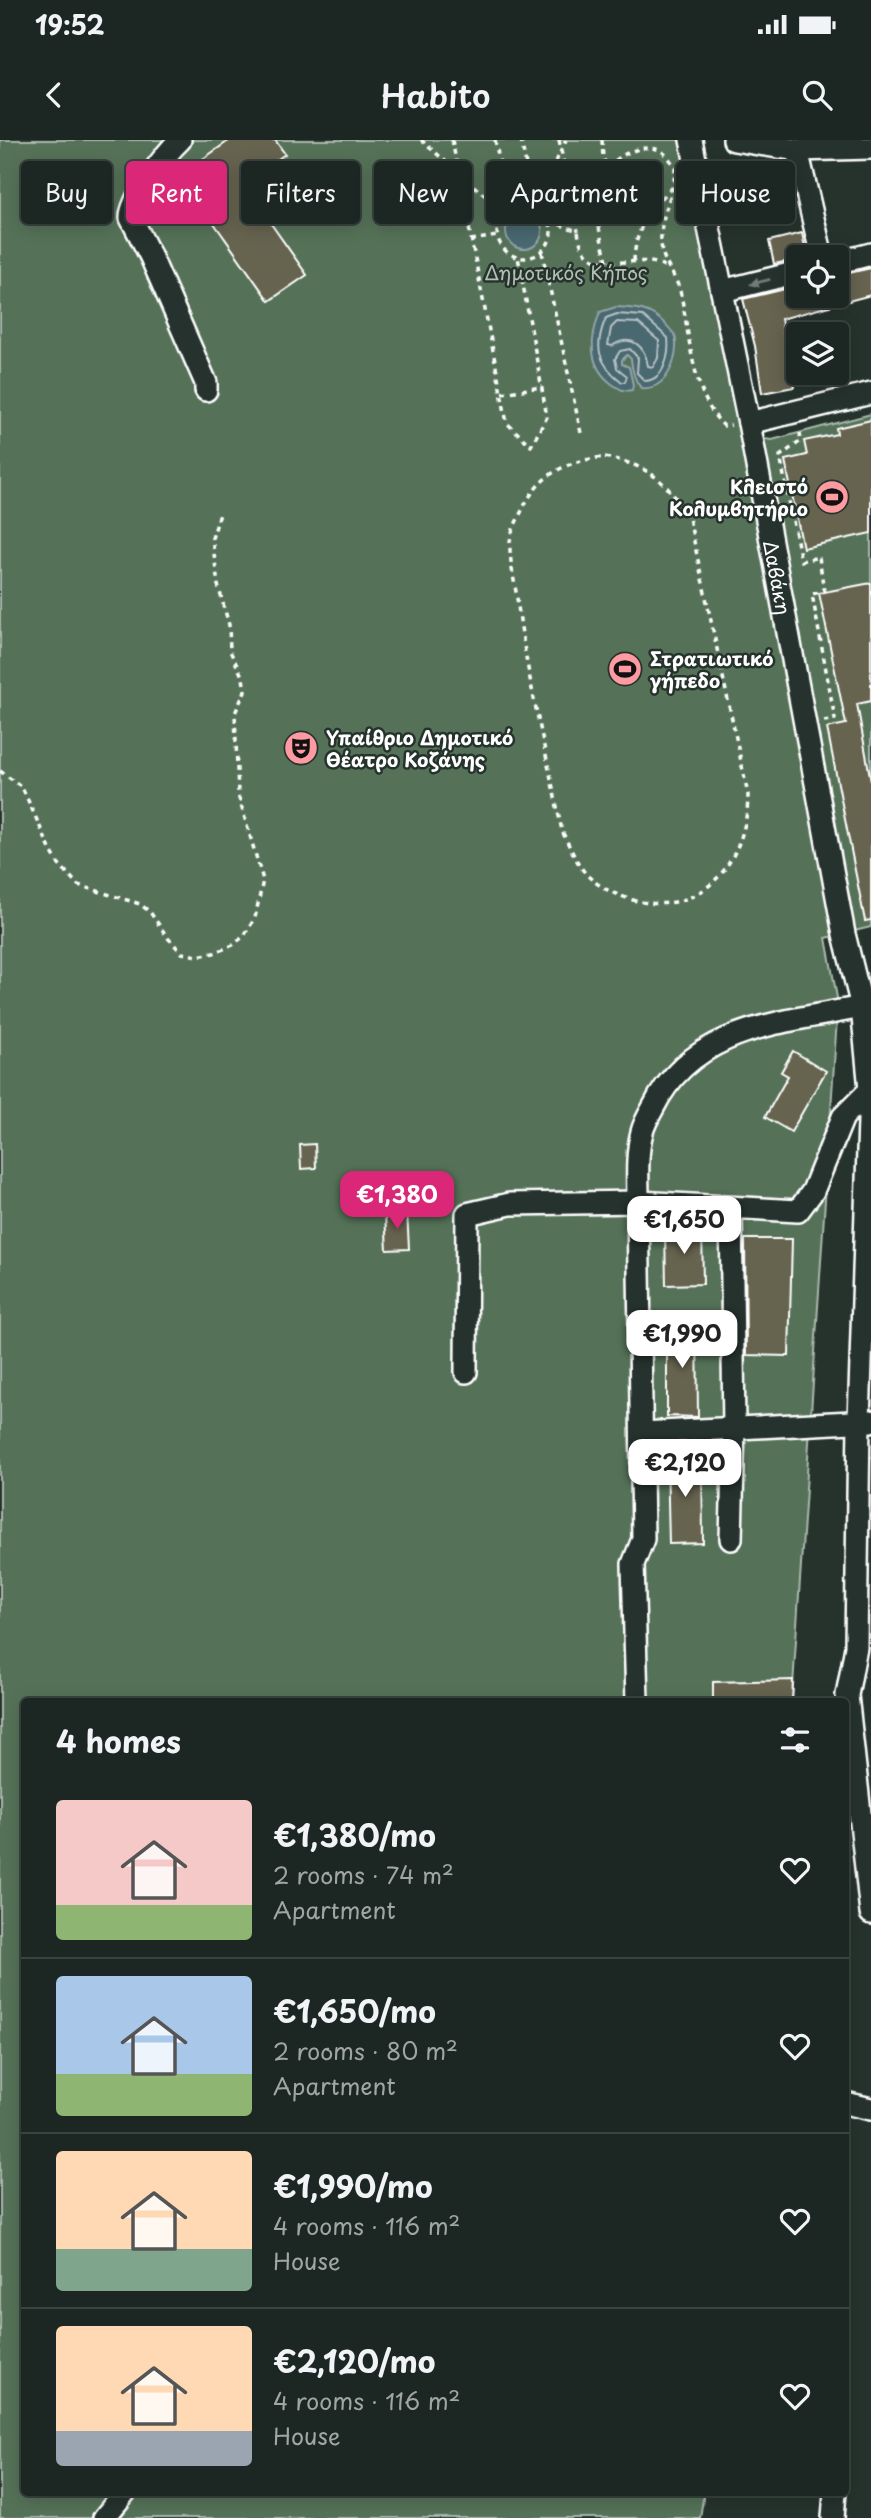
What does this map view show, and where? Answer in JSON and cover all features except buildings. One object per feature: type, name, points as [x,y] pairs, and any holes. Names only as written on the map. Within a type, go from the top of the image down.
[{"type":"street","name":"Δαβάκη","points":[[691,140],[722,291],[740,424],[844,934],[867,1009],[870,1090],[863,1648],[841,1698]]},
{"type":"street","points":[[734,140],[797,150],[871,148]]},
{"type":"street","points":[[177,141],[134,204],[131,218],[206,383],[206,390]]},
{"type":"street","points":[[797,150],[819,245]]},
{"type":"street","points":[[849,260],[871,254]]},
{"type":"street","points":[[722,291],[786,275]]},
{"type":"street","points":[[740,424],[871,393]]},
{"type":"street","points":[[637,1698],[633,1564],[643,1539],[638,1202],[642,1130],[667,1082],[688,1061],[713,1043],[740,1033],[867,1009]]},
{"type":"street","points":[[466,1372],[467,1214],[510,1204],[638,1202],[798,1211],[813,1191],[843,1117],[870,1090]]},
{"type":"street","points":[[731,1208],[734,1427],[731,1539]]},
{"type":"street","points":[[642,1433],[865,1421]]},
{"type":"street","name":"Δαβάκη","points":[[849,1755],[871,1913]]},
{"type":"street","points":[[849,2104],[871,2109]]},
{"type":"street","points":[[104,2518],[122,2496]]},
{"type":"street","points":[[833,2518],[835,2496]]},
{"type":"path","points":[[421,140],[447,161]]},
{"type":"path","points":[[452,140],[456,161]]},
{"type":"path","points":[[495,140],[499,161]]},
{"type":"path","points":[[521,140],[525,161]]},
{"type":"path","points":[[559,140],[582,246],[602,263],[635,261],[659,263],[667,268],[676,280],[681,294],[690,348],[706,401],[717,420],[724,426],[740,424]]},
{"type":"path","points":[[557,161],[566,140]]},
{"type":"path","points":[[602,140],[605,161]]},
{"type":"path","points":[[614,161],[630,152],[659,150],[675,167],[674,186],[661,230],[661,246],[667,268]]},
{"type":"path","points":[[472,183],[486,196]]},
{"type":"path","points":[[635,261],[639,229],[650,212],[674,186]]},
{"type":"path","points":[[468,224],[507,423],[531,446],[547,416],[518,257]]},
{"type":"path","points":[[499,224],[498,236],[505,249],[518,257],[535,256],[542,252],[550,239],[550,224]]},
{"type":"path","points":[[558,224],[578,231]]},
{"type":"path","points":[[598,224],[600,241],[608,264]]},
{"type":"path","points":[[471,240],[498,236]]},
{"type":"path","points":[[542,252],[581,433]]},
{"type":"path","points":[[501,393],[542,387]]},
{"type":"path","points":[[800,433],[801,441],[780,456],[798,561],[819,557],[824,591],[812,594],[835,719],[824,721]]},
{"type":"path","points":[[605,457],[640,466],[653,474],[669,487],[689,517],[748,794],[748,810],[744,833],[730,864],[705,889],[673,902],[654,903],[619,896],[603,888],[585,873],[562,831],[558,812],[531,686],[510,542],[522,509],[541,481],[573,462],[605,457]]},
{"type":"path","points":[[0,771],[22,787],[58,863],[78,884],[139,904],[150,912],[182,953],[197,956],[214,954],[244,936],[255,918],[263,880],[238,795],[235,713],[245,691],[243,678],[230,651],[229,625],[218,585],[212,538],[220,514]]},
{"type":"green space","name":"Δημοτικός Κήπος","points":[[0,140],[685,140],[690,161],[676,161],[676,224],[703,224],[750,437],[772,440],[871,414],[871,927],[826,938],[838,1003],[792,1698],[21,1698],[21,2496],[703,2496],[700,2518],[0,2518]]},
{"type":"water","points":[[507,224],[541,224],[541,238],[531,248],[517,248],[507,238]]},
{"type":"water","points":[[616,307],[649,312],[675,335],[675,353],[670,371],[658,384],[641,388],[634,375],[631,359],[627,355],[622,364],[629,367],[632,390],[619,389],[604,377],[598,368],[593,351],[594,332],[600,312]]},
{"type":"place","name":"Κλειστό Κολυμβητήριο","points":[[832,497]]},
{"type":"place","name":"Στρατιωτικό γήπεδο","points":[[625,669]]},
{"type":"place","name":"Υπαίθριο Δημοτικό Θέατρο Κοζάνης","points":[[301,748]]}]
